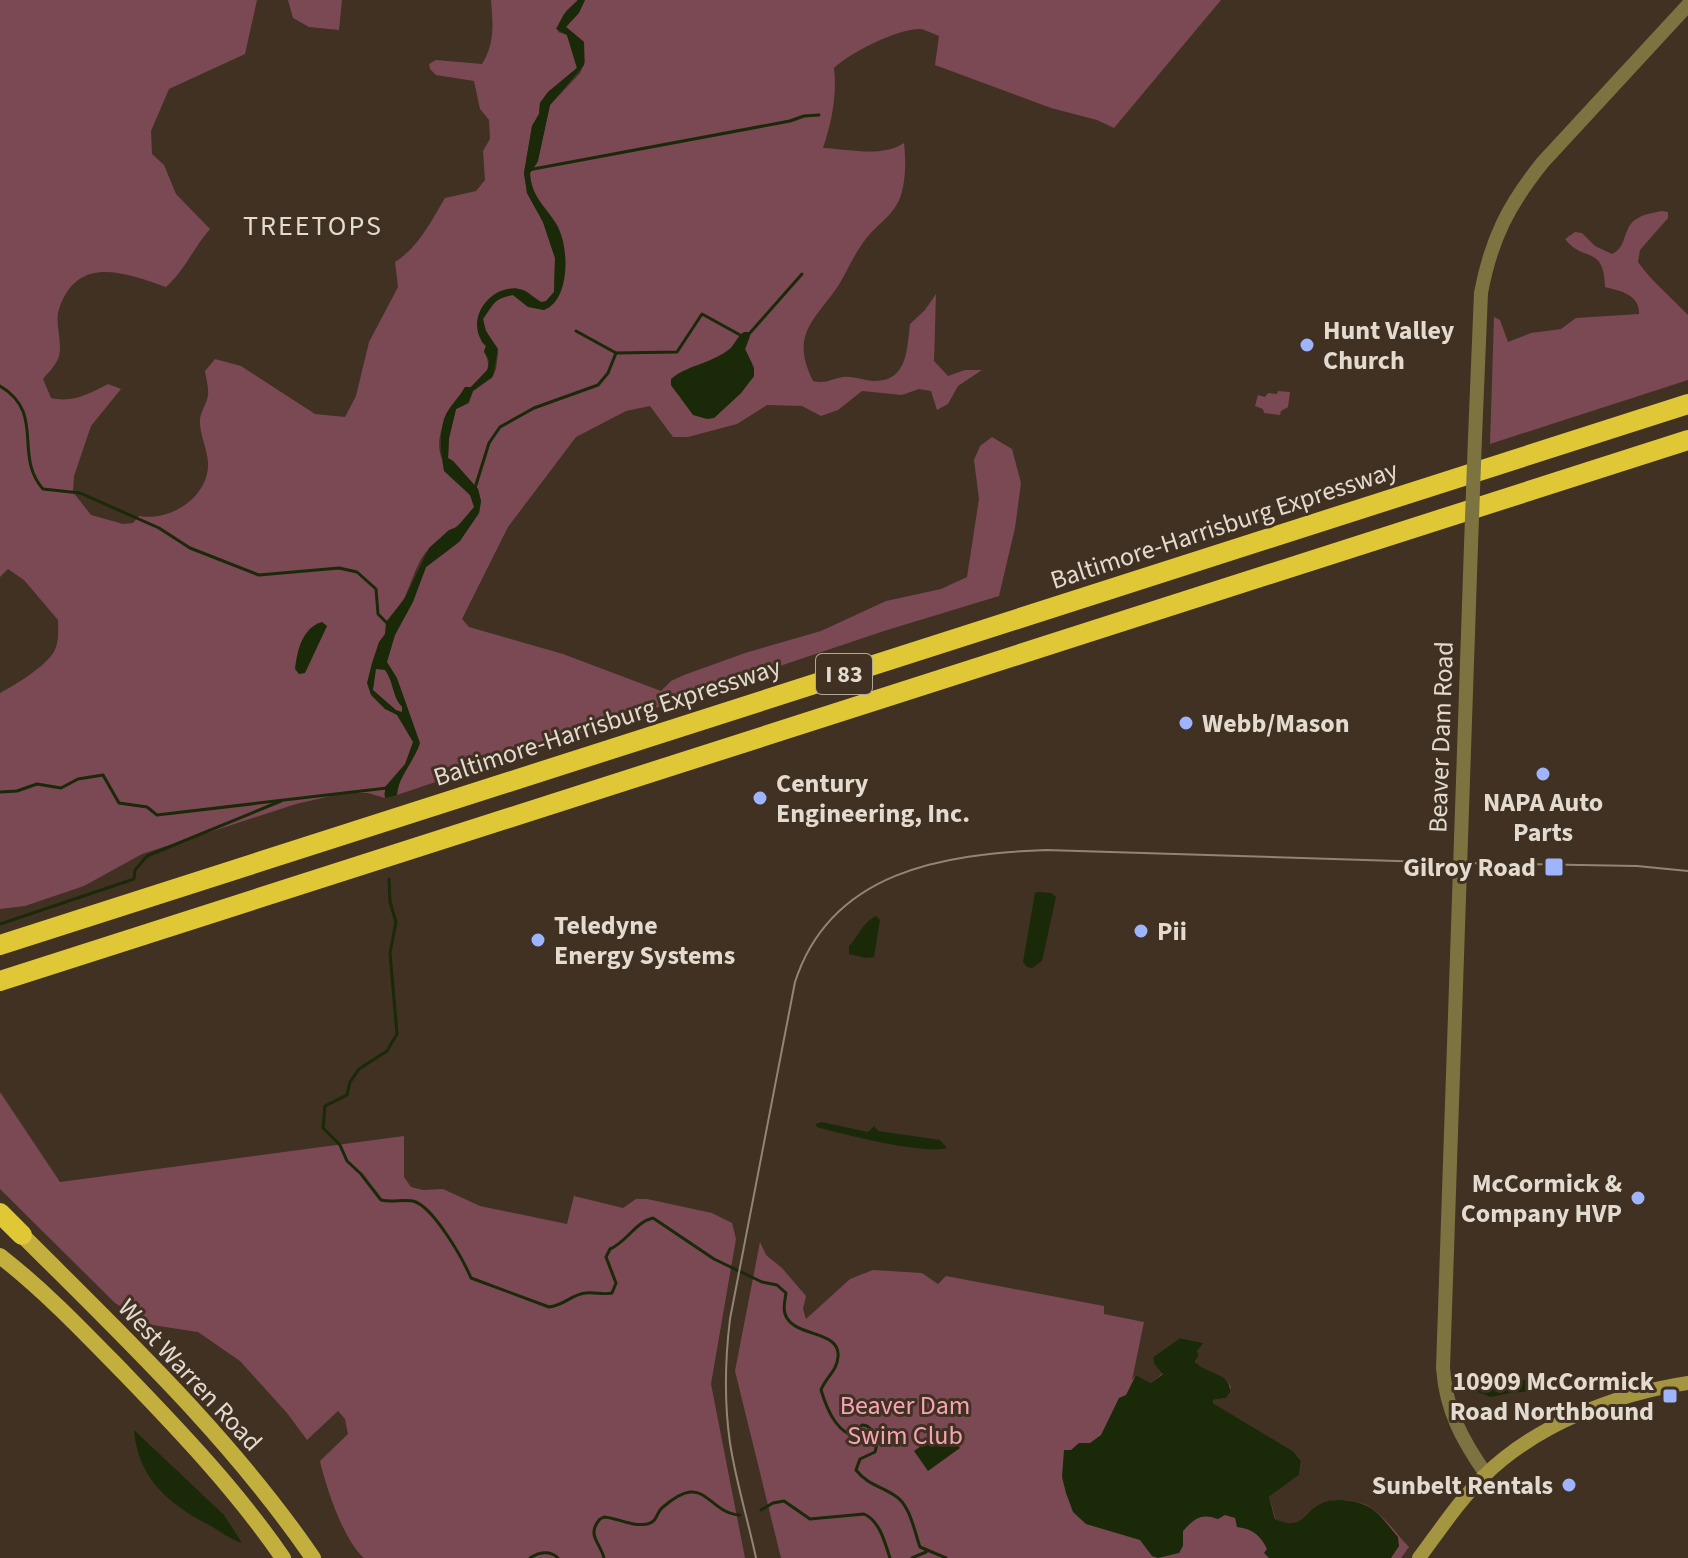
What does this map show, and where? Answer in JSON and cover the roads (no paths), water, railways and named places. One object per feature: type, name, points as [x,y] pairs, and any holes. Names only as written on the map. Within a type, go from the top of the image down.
[{"type":"highway","name":"Baltimore-Harrisburg Expressway","points":[[0,945],[1688,404]]},
{"type":"highway","name":"I 83","points":[[0,981],[1688,440]]},
{"type":"highway","points":[[0,1213],[22,1235]]},
{"type":"main road","name":"West Warren Road","points":[[22,1235],[203,1420],[273,1503],[313,1558]]},
{"type":"main road","name":"West Warren Road","points":[[0,1256],[59,1307],[185,1436],[240,1500],[283,1558]]},
{"type":"main road","points":[[1419,1558],[1486,1474],[1535,1438],[1582,1414],[1635,1394],[1688,1383]]},
{"type":"street","name":"Beaver Dam Road","points":[[1486,1474],[1461,1437],[1450,1411],[1443,1368],[1481,293],[1502,221],[1523,187],[1688,5]]},
{"type":"waterway","points":[[528,170],[819,115]]},
{"type":"waterway","points":[[749,334],[802,274]]},
{"type":"waterway","points":[[576,331],[616,353],[677,352],[702,314],[742,336]]},
{"type":"waterway","points":[[475,488],[489,443],[500,427],[534,408],[598,385],[608,373],[616,353]]},
{"type":"waterway","points":[[0,386],[14,397],[22,409],[30,462],[34,476],[43,489],[80,493],[159,528],[190,548],[259,575],[339,568],[357,572],[376,589],[378,614],[387,623]]},
{"type":"waterway","points":[[0,792],[17,791],[37,784],[61,788],[78,779],[103,775],[119,803],[147,807],[157,815],[387,788]]},
{"type":"waterway","points":[[0,924],[134,879],[135,870],[147,856],[281,801]]},
{"type":"waterway","points":[[389,879],[390,902],[396,922],[390,953],[397,1034],[387,1051],[359,1069],[350,1082],[347,1095],[325,1106],[323,1128],[340,1145],[347,1161],[381,1200],[413,1201],[429,1212],[471,1278],[549,1307],[581,1294],[612,1293],[616,1283],[606,1257],[610,1249],[653,1218],[714,1259],[762,1282],[777,1285],[786,1293],[785,1312],[792,1324],[826,1338],[837,1349],[836,1366],[821,1390],[835,1422],[851,1435],[862,1425],[868,1426],[878,1440],[875,1452],[860,1459],[856,1470],[904,1505],[920,1547],[946,1558]]},
{"type":"waterway","points":[[604,1558],[594,1534],[596,1525],[604,1517],[647,1524],[669,1502],[690,1492],[702,1495],[725,1511],[740,1515]]},
{"type":"waterway","points":[[761,1510],[784,1501],[810,1519],[864,1514],[878,1527],[890,1558]]},
{"type":"waterway","points":[[912,1558],[926,1552]]},
{"type":"waterway","points":[[530,1558],[544,1553],[558,1558]]},
{"type":"tram line","points":[[756,1558],[735,1472],[728,1427],[726,1381],[730,1319],[795,982],[812,945],[835,915],[863,893],[895,876],[931,864],[1007,852],[1046,850],[1637,866],[1688,871]]},
{"type":"place","name":"Hunt Valley Church","points":[[1307,345]]},
{"type":"place","name":"Webb/Mason","points":[[1186,723]]},
{"type":"place","name":"NAPA Auto Parts","points":[[1543,774]]},
{"type":"place","name":"Century Engineering, Inc.","points":[[760,798]]},
{"type":"place","name":"Gilroy Road","points":[[1554,867]]},
{"type":"place","name":"Pii","points":[[1141,931]]},
{"type":"place","name":"Teledyne Energy Systems","points":[[538,940]]},
{"type":"place","name":"McCormick & Company HVP","points":[[1638,1198]]},
{"type":"place","name":"10909 McCormick Road Northbound","points":[[1670,1396]]},
{"type":"place","name":"Sunbelt Rentals","points":[[1569,1485]]},
{"type":"district","name":"TREETOPS","points":[[313,226]]},
{"type":"park label","name":"Beaver Dam Swim Club","points":[[905,1420]]}]
